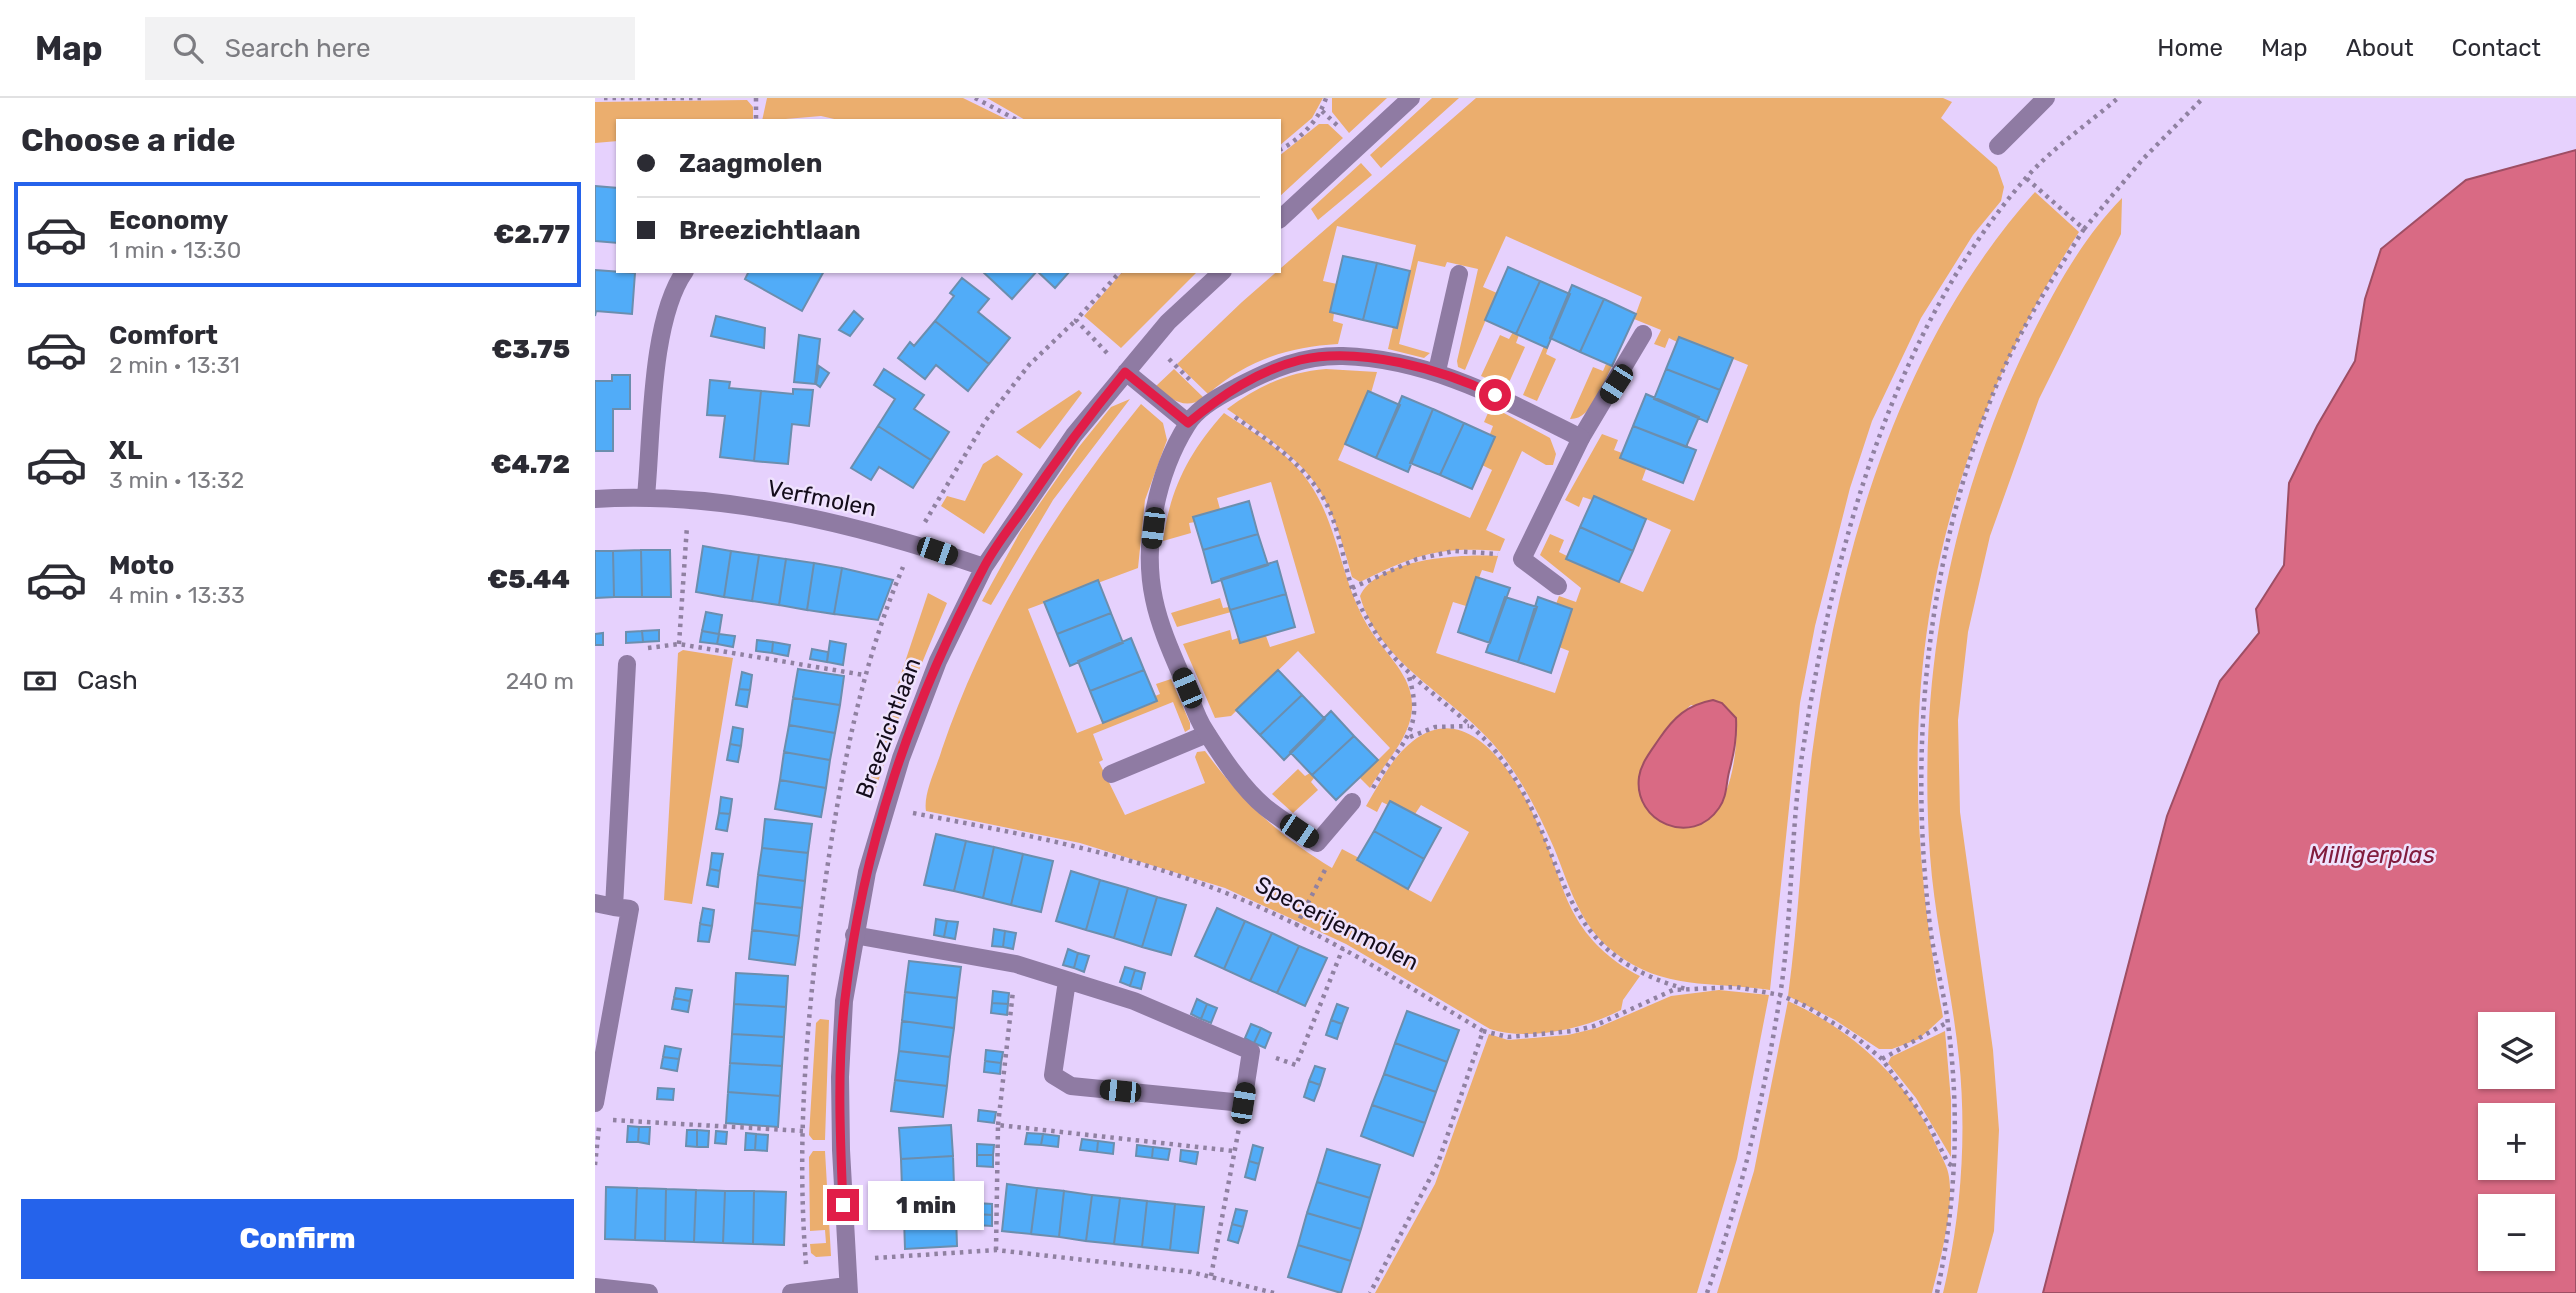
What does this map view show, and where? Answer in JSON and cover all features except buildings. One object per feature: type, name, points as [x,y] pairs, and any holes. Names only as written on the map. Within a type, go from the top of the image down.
[{"type":"street","points":[[1281,218],[1411,98]]},
{"type":"street","points":[[1998,146],[2046,98]]},
{"type":"street","points":[[646,496],[659,347],[673,288],[684,273]]},
{"type":"street","name":"Breezichtlaan","points":[[848,1290],[840,1077],[845,1001],[854,935],[884,808],[938,661],[984,566],[1074,435],[1152,341],[1221,273]]},
{"type":"street","points":[[1437,371],[1459,274]]},
{"type":"street","points":[[1558,586],[1522,559],[1581,438],[1616,384],[1643,334]]},
{"type":"street","points":[[1352,802],[1317,843],[1264,806],[1207,734],[1169,646],[1154,598],[1151,552],[1156,503],[1168,466],[1188,423],[1214,402],[1266,372],[1302,359],[1342,356],[1437,371],[1473,384],[1581,438]]},
{"type":"street","points":[[1125,372],[1188,423]]},
{"type":"street","name":"Verfmolen","points":[[595,499],[646,496],[805,517],[893,537],[984,566]]},
{"type":"street","points":[[614,907],[628,664]]},
{"type":"street","points":[[1111,774],[1207,734]]},
{"type":"street","points":[[595,903],[631,909],[595,1103]]},
{"type":"street","points":[[854,935],[1016,964],[1134,1001],[1251,1051],[1243,1103],[1071,1086],[1053,1076],[1067,981]]},
{"type":"street","points":[[595,1287],[649,1293]]},
{"type":"street","points":[[791,1293],[848,1290]]},
{"type":"path","points":[[604,98],[705,98]]},
{"type":"path","points":[[756,98],[756,119]]},
{"type":"path","points":[[975,98],[1015,119]]},
{"type":"path","points":[[1281,148],[1310,126],[1322,111],[1326,98]]},
{"type":"path","points":[[1707,1293],[1735,1214],[1780,995],[1803,745],[1826,621],[1870,454],[1914,355],[1956,274],[2026,178],[2118,98]]},
{"type":"path","points":[[1937,1293],[1946,1249],[1955,1168],[1956,1099],[1948,1022],[1930,928],[1920,809],[1924,684],[1940,568],[1960,491],[1996,388],[2033,310],[2084,229],[2142,160],[2203,98]]},
{"type":"path","points":[[2026,178],[2084,229]]},
{"type":"path","points":[[1119,273],[1076,320],[1125,372]]},
{"type":"path","points":[[1152,341],[1214,402],[1275,443],[1307,475],[1327,505],[1352,588],[1383,644],[1408,673],[1494,750],[1521,787],[1548,840],[1571,902],[1590,933],[1607,950],[1641,974],[1686,989]]},
{"type":"path","points":[[679,644],[689,500]]},
{"type":"path","points":[[1352,588],[1408,562],[1454,551],[1499,554],[1522,559]]},
{"type":"path","points":[[640,648],[679,644],[865,675]]},
{"type":"path","points":[[1352,802],[1371,790],[1409,738],[1415,704],[1408,673]]},
{"type":"path","points":[[1409,738],[1435,727],[1470,726]]},
{"type":"path","name":"Specerijenmolen","points":[[884,808],[1076,845],[1221,891],[1343,948],[1483,1031]]},
{"type":"path","points":[[1296,926],[1329,862],[1317,843]]},
{"type":"path","points":[[1251,1051],[1296,1065],[1343,948]]},
{"type":"path","points":[[996,1250],[998,1125],[1016,964]]},
{"type":"path","points":[[1370,1293],[1438,1163],[1483,1031],[1508,1037],[1573,1031],[1594,1026],[1673,990],[1736,987],[1780,995],[1806,1006],[1857,1038],[1882,1059],[1928,1124],[1948,1163],[1955,1168]]},
{"type":"path","points":[[1882,1059],[1948,1022]]},
{"type":"path","points":[[1211,1276],[1243,1103]]},
{"type":"path","points":[[595,1165],[600,1119],[803,1131]]},
{"type":"path","points":[[998,1125],[1234,1151]]},
{"type":"path","points":[[846,1259],[996,1250],[1211,1276],[1274,1293]]},
{"type":"shaded area","points":[[767,98],[963,98],[1006,119],[834,119],[821,116],[762,119]]},
{"type":"shaded area","points":[[987,98],[1323,98],[1312,118],[1281,144],[1281,119],[1024,119]]},
{"type":"shaded area","points":[[1332,98],[1387,98],[1349,133],[1332,112]]},
{"type":"shaded area","points":[[1432,98],[1459,98],[1381,168],[1370,155]]},
{"type":"shaded area","points":[[1476,98],[1943,98],[1952,102],[1941,118],[1997,167],[2004,187],[2001,201],[1973,235],[1921,318],[1872,421],[1850,488],[1815,626],[1800,703],[1770,990],[1670,979],[1633,964],[1602,941],[1584,918],[1543,824],[1511,767],[1486,736],[1423,682],[1385,643],[1370,621],[1360,596],[1370,583],[1384,573],[1402,566],[1443,558],[1498,556],[1493,573],[1482,570],[1479,578],[1476,577],[1466,606],[1453,602],[1436,653],[1555,693],[1569,651],[1559,647],[1572,609],[1556,604],[1559,596],[1576,602],[1581,588],[1540,555],[1550,534],[1564,540],[1559,552],[1567,556],[1566,559],[1643,592],[1671,530],[1594,496],[1592,500],[1583,497],[1579,507],[1565,500],[1602,434],[1618,440],[1614,450],[1622,453],[1621,458],[1646,469],[1642,480],[1694,501],[1748,365],[1679,337],[1677,342],[1669,338],[1665,348],[1654,344],[1661,330],[1634,319],[1642,297],[1506,236],[1483,287],[1497,293],[1465,370],[1458,367],[1457,361],[1478,269],[1447,262],[1445,267],[1418,261],[1399,344],[1430,353],[1424,358],[1388,349],[1393,327],[1397,327],[1416,245],[1337,226],[1323,281],[1337,284],[1330,312],[1334,313],[1333,321],[1343,324],[1338,344],[1302,348],[1269,357],[1238,372],[1208,394],[1177,364],[1242,302],[1275,273],[1281,273],[1281,268]],"holes":[[[1691,705],[1736,718],[1732,772],[1724,797],[1710,819],[1643,763],[1671,723]]]},
{"type":"shaded area","points":[[747,100],[753,107],[753,119],[616,119],[616,141],[595,143],[595,102]]},
{"type":"shaded area","points":[[1319,124],[1328,124],[1343,138],[1281,195],[1281,154]]},
{"type":"shaded area","points":[[1361,163],[1372,175],[1318,220],[1311,209]]},
{"type":"shaded area","points":[[2035,192],[2079,232],[2025,326],[1982,420],[1951,515],[1930,611],[1919,708],[1918,808],[1926,911],[1943,1017],[1919,1039],[1892,1049],[1879,1049],[1835,1020],[1788,996],[1812,754],[1824,678],[1858,528],[1882,455],[1911,384],[1946,317],[1987,252]]},
{"type":"shaded area","points":[[2122,198],[2121,234],[2039,399],[1990,536],[1968,632],[1958,720],[1960,812],[1993,1050],[1999,1130],[1994,1231],[1977,1293],[1943,1293],[1958,1206],[1962,1118],[1956,1033],[1930,855],[1927,788],[1935,654],[1960,524],[2003,398],[2060,282],[2083,246]]},
{"type":"shaded area","points":[[1121,273],[1196,273],[1121,348],[1084,316]]},
{"type":"shaded area","points":[[1513,332],[1519,335],[1516,343],[1525,347],[1507,387],[1481,376],[1500,335],[1509,339]]},
{"type":"shaded area","points":[[1551,339],[1546,354],[1556,359],[1537,401],[1523,395],[1544,346],[1547,348]]},
{"type":"shaded area","points":[[1606,364],[1612,366],[1591,407],[1578,418],[1570,419],[1593,367],[1603,371]]},
{"type":"shaded area","points":[[1174,369],[1204,398],[1197,402],[1178,402],[1156,386]]},
{"type":"shaded area","points":[[1326,369],[1377,372],[1371,393],[1368,392],[1338,460],[1470,518],[1492,470],[1482,465],[1495,437],[1490,434],[1493,426],[1484,422],[1491,406],[1550,438],[1556,454],[1553,465],[1546,465],[1522,451],[1486,530],[1505,539],[1500,551],[1443,551],[1412,559],[1360,582],[1352,577],[1333,517],[1311,477],[1278,446],[1227,409],[1250,393],[1274,382],[1299,373]]},
{"type":"shaded area","points":[[1079,390],[1082,393],[1040,449],[1016,432]]},
{"type":"shaded area","points":[[1130,399],[1053,500],[991,605],[982,601],[1020,532],[1078,448],[1111,407]]},
{"type":"shaded area","points":[[1141,404],[1163,423],[1167,440],[1145,500],[1138,568],[1028,609],[1077,733],[1156,702],[1155,696],[1160,694],[1156,684],[1171,679],[1190,723],[1190,729],[1185,732],[1173,702],[1093,734],[1103,760],[1099,762],[1125,815],[1205,783],[1195,757],[1197,752],[1205,751],[1262,816],[1313,856],[1332,868],[1342,849],[1359,858],[1357,861],[1431,902],[1469,832],[1421,805],[1415,814],[1391,801],[1388,805],[1382,802],[1377,812],[1366,806],[1392,763],[1413,741],[1436,729],[1458,730],[1479,740],[1497,757],[1513,779],[1538,825],[1568,901],[1583,928],[1604,952],[1640,976],[1623,1000],[1621,1010],[1592,1022],[1557,1031],[1522,1034],[1490,1029],[1346,944],[1225,888],[1080,843],[926,811],[928,788],[942,749],[980,656],[1002,611],[1052,525]]},
{"type":"shaded area","points":[[1224,413],[1283,454],[1313,489],[1323,508],[1360,612],[1409,687],[1412,709],[1407,730],[1370,788],[1360,778],[1390,748],[1298,651],[1231,716],[1215,718],[1183,644],[1230,630],[1232,640],[1238,638],[1240,643],[1266,636],[1270,647],[1315,633],[1271,482],[1217,498],[1220,509],[1194,517],[1195,522],[1189,523],[1191,533],[1163,541],[1166,522],[1183,472],[1201,442]]},
{"type":"shaded area","points":[[997,455],[1023,474],[984,534],[941,506],[947,496],[965,501],[983,464]]},
{"type":"shaded area","points":[[928,593],[947,603],[899,718],[873,797],[866,795],[892,701]]},
{"type":"shaded area","points":[[1220,598],[1223,608],[1229,607],[1231,612],[1177,627],[1171,613]]},
{"type":"shaded area","points":[[683,650],[733,658],[692,904],[664,900],[678,653]]},
{"type":"shaded area","points":[[1298,769],[1305,776],[1310,773],[1314,778],[1311,782],[1318,790],[1293,813],[1272,794]]},
{"type":"shaded area","points":[[1719,990],[1769,995],[1737,1159],[1697,1293],[1375,1293],[1435,1184],[1489,1034],[1508,1040],[1568,1035],[1597,1028],[1671,996]]},
{"type":"shaded area","points":[[1788,1001],[1835,1027],[1876,1060],[1895,1079],[1925,1123],[1947,1169],[1950,1190],[1945,1235],[1932,1293],[1717,1293],[1754,1171]]},
{"type":"shaded area","points":[[820,1019],[829,1020],[825,1140],[813,1140],[809,1135],[816,1023]]},
{"type":"shaded area","points":[[1945,1031],[1951,1100],[1951,1157],[1916,1098],[1888,1063],[1891,1057]]},
{"type":"shaded area","points":[[813,1151],[825,1151],[831,1256],[816,1257],[811,1253],[810,1244],[826,1243],[825,1230],[810,1231],[809,1157]]},
{"type":"water","name":"Milligerplas","points":[[2576,150],[2576,1293],[2043,1293],[2167,816],[2220,681],[2259,633],[2256,609],[2284,565],[2289,483],[2317,426],[2355,361],[2365,299],[2381,249],[2466,180]]},
{"type":"water","points":[[1713,700],[1722,703],[1736,718],[1735,745],[1724,799],[1708,820],[1680,828],[1667,824],[1655,817],[1645,806],[1640,793],[1639,777],[1642,767],[1676,718],[1696,705]]},
{"type":"route","points":[[843,1205],[840,1077],[845,1001],[854,935],[884,808],[938,661],[984,566],[1074,435],[1125,372],[1188,423],[1223,394],[1266,372],[1302,359],[1342,356],[1437,371],[1495,395]]}]
